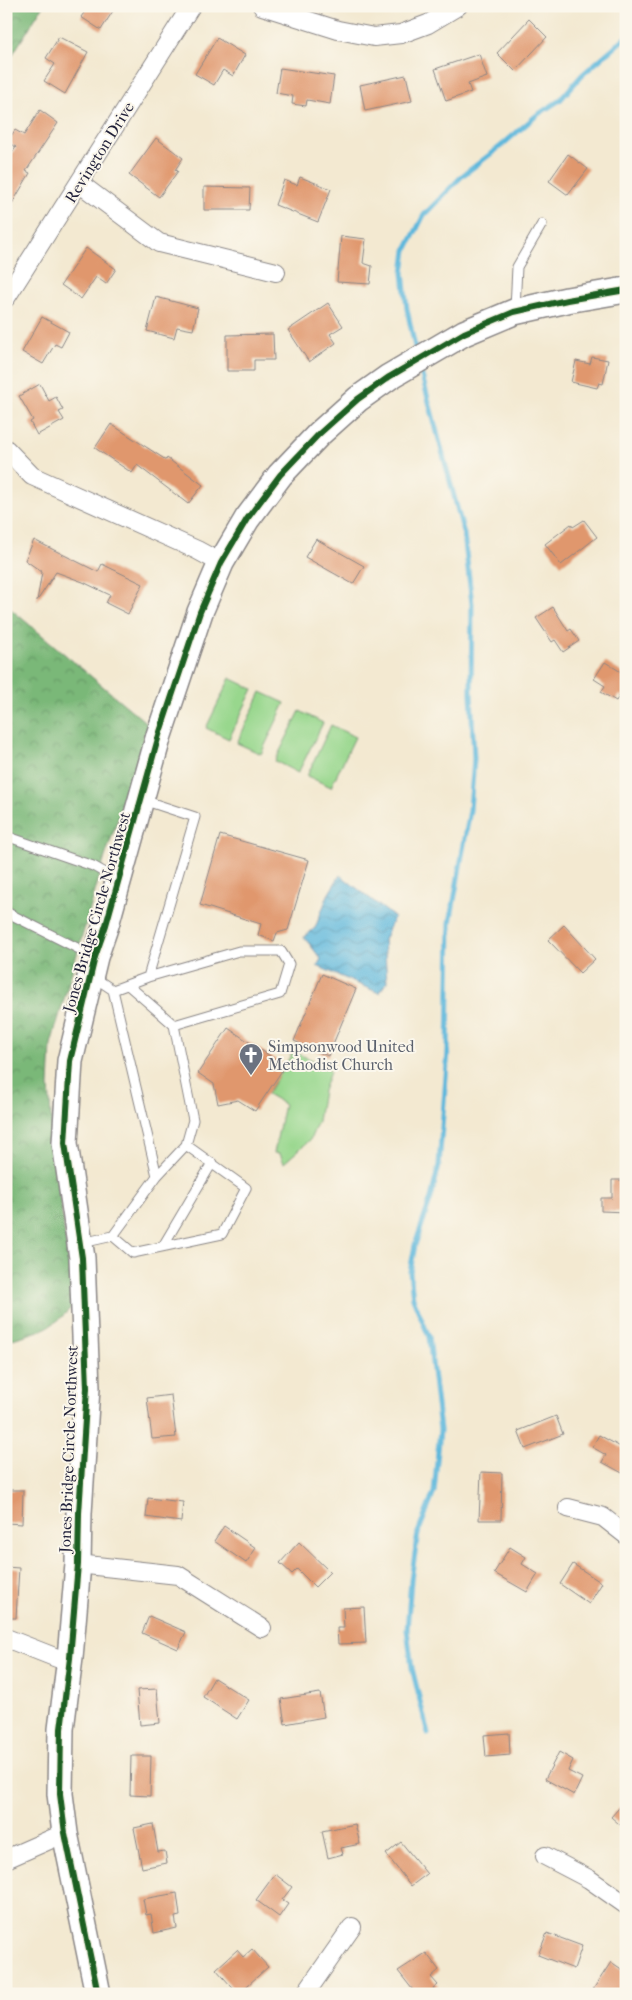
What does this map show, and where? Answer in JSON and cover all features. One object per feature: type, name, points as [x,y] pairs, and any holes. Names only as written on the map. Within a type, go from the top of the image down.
[{"type":"street","name":"Revington Drive","points":[[6,298],[191,6]]},
{"type":"street","points":[[262,6],[338,30],[374,37],[401,34],[428,24],[458,6]]},
{"type":"street","points":[[79,183],[159,243],[276,272]]},
{"type":"street","name":"Jones Bridge Circle Northwest","points":[[98,1994],[65,1833],[60,1794],[61,1729],[70,1658],[78,1564],[79,1513],[87,1388],[80,1244],[66,1143],[70,1061],[93,966],[159,735],[200,612],[221,563],[247,520],[280,475],[319,434],[358,399],[389,377],[464,334],[514,312],[567,300],[626,290]]},
{"type":"street","points":[[6,449],[32,476],[197,550],[221,563]]},
{"type":"street","points":[[568,1508],[603,1517],[626,1535]]},
{"type":"street","points":[[78,1564],[178,1574],[262,1628]]},
{"type":"street","points":[[6,1638],[57,1658],[70,1658]]},
{"type":"street","points":[[6,1859],[65,1833]]},
{"type":"street","points":[[545,1856],[589,1879],[626,1905]]},
{"type":"street","points":[[305,1994],[352,1927]]},
{"type":"lane","points":[[514,312],[517,266],[542,224]]},
{"type":"lane","points":[[141,800],[195,817],[148,977]]},
{"type":"lane","points":[[6,836],[93,866],[119,880]]},
{"type":"lane","points":[[6,912],[93,966],[113,990],[157,1176]]},
{"type":"lane","points":[[113,990],[148,977],[239,952],[281,951],[288,964],[280,994],[174,1025]]},
{"type":"lane","points":[[80,1244],[113,1236],[157,1176],[186,1145],[193,1120],[174,1025],[128,985]]},
{"type":"lane","points":[[113,1236],[133,1253],[222,1234],[246,1188],[186,1145]]},
{"type":"lane","points":[[163,1246],[212,1164]]},
{"type":"green space","points":[[6,6],[43,6],[6,65]]},
{"type":"green space","points":[[6,605],[149,725],[105,857],[51,1044],[49,1086],[53,1147],[74,1304],[59,1320],[44,1329],[6,1341]]},
{"type":"green space","points":[[230,678],[253,689],[229,739],[206,728]]},
{"type":"green space","points":[[261,692],[285,703],[261,754],[237,743]]},
{"type":"green space","points":[[300,711],[323,723],[298,773],[275,761]]},
{"type":"green space","points":[[331,725],[355,737],[331,787],[307,776]]},
{"type":"green space","points":[[293,1052],[325,1065],[330,1072],[323,1091],[318,1121],[310,1140],[284,1163],[280,1154],[274,1153],[284,1104],[267,1094]]},
{"type":"water","points":[[340,875],[394,917],[384,940],[387,982],[379,993],[317,966],[321,959],[304,937],[315,928],[328,895]]},
{"type":"building","points":[[89,6],[116,6],[101,30],[81,17]]},
{"type":"building","points":[[529,19],[547,37],[515,71],[497,53]]},
{"type":"building","points":[[59,37],[88,52],[65,94],[44,81],[55,64],[46,58]]},
{"type":"building","points":[[217,38],[245,55],[233,76],[223,70],[214,85],[195,74]]},
{"type":"building","points":[[479,54],[487,77],[468,84],[471,92],[446,101],[435,69]]},
{"type":"building","points":[[280,68],[334,76],[330,104],[307,100],[306,106],[292,104],[293,96],[276,93]]},
{"type":"building","points":[[406,75],[412,101],[365,111],[360,85]]},
{"type":"building","points":[[40,110],[58,123],[26,171],[30,173],[6,214],[6,163],[16,147],[7,142],[15,130],[24,135]]},
{"type":"building","points":[[156,138],[183,158],[175,170],[178,171],[159,197],[129,175]]},
{"type":"building","points":[[568,154],[588,169],[568,195],[549,181]]},
{"type":"building","points":[[300,177],[331,189],[318,222],[275,205],[284,180],[297,185]]},
{"type":"building","points":[[204,187],[250,188],[249,210],[204,210]]},
{"type":"building","points":[[341,236],[366,239],[363,263],[372,266],[370,284],[337,282]]},
{"type":"building","points":[[86,248],[116,269],[106,284],[96,277],[81,299],[61,285]]},
{"type":"building","points":[[156,297],[198,308],[193,330],[177,327],[174,338],[147,331]]},
{"type":"building","points":[[328,303],[343,326],[330,334],[336,343],[309,362],[288,330]]},
{"type":"building","points":[[42,317],[69,332],[61,347],[55,344],[43,364],[22,352]]},
{"type":"building","points":[[273,334],[274,360],[254,360],[254,371],[227,371],[227,335]]},
{"type":"building","points":[[592,357],[608,360],[603,384],[599,383],[597,388],[571,382],[576,361],[590,364]]},
{"type":"building","points":[[40,384],[49,401],[56,397],[63,410],[59,412],[64,420],[37,435],[30,422],[33,420],[19,396]]},
{"type":"building","points":[[111,424],[166,460],[167,458],[203,485],[188,504],[137,465],[132,473],[95,448]]},
{"type":"building","points":[[584,520],[597,537],[561,565],[545,544],[571,524],[573,527]]},
{"type":"building","points":[[316,539],[364,566],[353,584],[305,557]]},
{"type":"building","points":[[34,540],[98,572],[102,564],[143,584],[128,614],[106,603],[110,595],[56,572],[37,601],[42,572],[25,560]]},
{"type":"building","points":[[553,607],[568,631],[571,629],[579,641],[563,652],[555,640],[552,642],[536,618]]},
{"type":"building","points":[[605,662],[626,675],[626,699],[620,695],[616,701],[601,692],[605,686],[594,679]]},
{"type":"building","points":[[220,835],[309,860],[288,930],[277,933],[274,941],[258,935],[261,924],[200,905]]},
{"type":"building","points":[[564,925],[595,959],[580,973],[548,940]]},
{"type":"building","points":[[322,974],[356,989],[328,1056],[294,1041]]},
{"type":"building","points":[[228,1028],[285,1066],[255,1111],[238,1100],[218,1104],[214,1084],[198,1073]]},
{"type":"building","points":[[612,1180],[626,1180],[626,1212],[601,1211],[601,1198],[612,1198]]},
{"type":"building","points":[[171,1395],[176,1437],[152,1439],[147,1398]]},
{"type":"building","points":[[556,1416],[563,1434],[525,1449],[518,1431]]},
{"type":"building","points":[[599,1435],[626,1450],[626,1475],[602,1462],[606,1455],[592,1447]]},
{"type":"building","points":[[481,1472],[502,1473],[501,1520],[479,1520]]},
{"type":"building","points":[[6,1490],[23,1490],[22,1524],[6,1523]]},
{"type":"building","points":[[148,1498],[183,1502],[181,1522],[146,1517]]},
{"type":"building","points":[[224,1526],[256,1548],[246,1563],[214,1541]]},
{"type":"building","points":[[299,1542],[330,1572],[315,1587],[297,1569],[292,1574],[280,1563]]},
{"type":"building","points":[[510,1547],[526,1557],[522,1564],[538,1574],[527,1592],[494,1573]]},
{"type":"building","points":[[573,1564],[602,1583],[589,1604],[560,1584]]},
{"type":"building","points":[[6,1567],[19,1568],[16,1618],[6,1618]]},
{"type":"building","points":[[364,1607],[366,1643],[338,1644],[337,1628],[344,1628],[343,1608]]},
{"type":"building","points":[[149,1616],[186,1632],[178,1649],[142,1633]]},
{"type":"building","points":[[214,1678],[249,1700],[237,1719],[203,1697]]},
{"type":"building","points":[[157,1689],[160,1723],[140,1725],[137,1690]]},
{"type":"building","points":[[320,1693],[324,1717],[285,1724],[281,1699]]},
{"type":"building","points":[[509,1733],[510,1755],[486,1757],[484,1735]]},
{"type":"building","points":[[559,1752],[573,1760],[568,1771],[582,1778],[574,1795],[545,1779]]},
{"type":"building","points":[[131,1756],[151,1756],[150,1796],[130,1795]]},
{"type":"building","points":[[626,1800],[626,1830],[611,1817]]},
{"type":"building","points":[[153,1824],[158,1852],[165,1851],[167,1863],[142,1868],[134,1828]]},
{"type":"building","points":[[355,1824],[360,1844],[341,1848],[343,1854],[328,1858],[322,1831]]},
{"type":"building","points":[[401,1842],[427,1874],[411,1886],[386,1854]]},
{"type":"building","points":[[275,1874],[292,1887],[282,1900],[288,1904],[279,1917],[256,1900]]},
{"type":"building","points":[[177,1893],[180,1916],[175,1917],[177,1928],[154,1933],[151,1914],[146,1915],[143,1899]]},
{"type":"building","points":[[547,1933],[582,1946],[574,1969],[538,1955]]},
{"type":"building","points":[[252,1949],[268,1967],[238,1994],[216,1969],[237,1950],[243,1957]]},
{"type":"building","points":[[426,1953],[439,1970],[431,1977],[438,1985],[427,1994],[416,1994],[398,1971]]},
{"type":"building","points":[[611,1962],[626,1972],[626,1994],[590,1994]]},
{"type":"waterway","points":[[416,352],[407,309],[403,273],[406,250],[424,215],[462,176],[537,115],[560,100],[582,75],[626,37]]},
{"type":"waterway","points":[[420,368],[464,534],[472,604],[471,693],[474,759],[470,810],[450,923],[448,1051],[439,1165],[431,1198],[415,1245],[410,1272],[413,1298],[429,1337],[440,1430],[434,1492],[418,1533],[411,1580],[407,1630],[412,1668],[428,1734]]},
{"type":"cycle path","points":[[98,1994],[65,1833],[60,1794],[61,1729],[70,1658],[78,1564],[79,1513],[87,1388],[82,1258],[65,1143],[70,1061],[95,957],[106,925],[159,735],[200,612],[221,563],[247,519],[280,475],[319,434],[358,399],[389,377],[464,333],[514,312],[567,300],[626,290]]},
{"type":"place","name":"Simpsonwood United Methodist Church","points":[[251,1076]]}]
